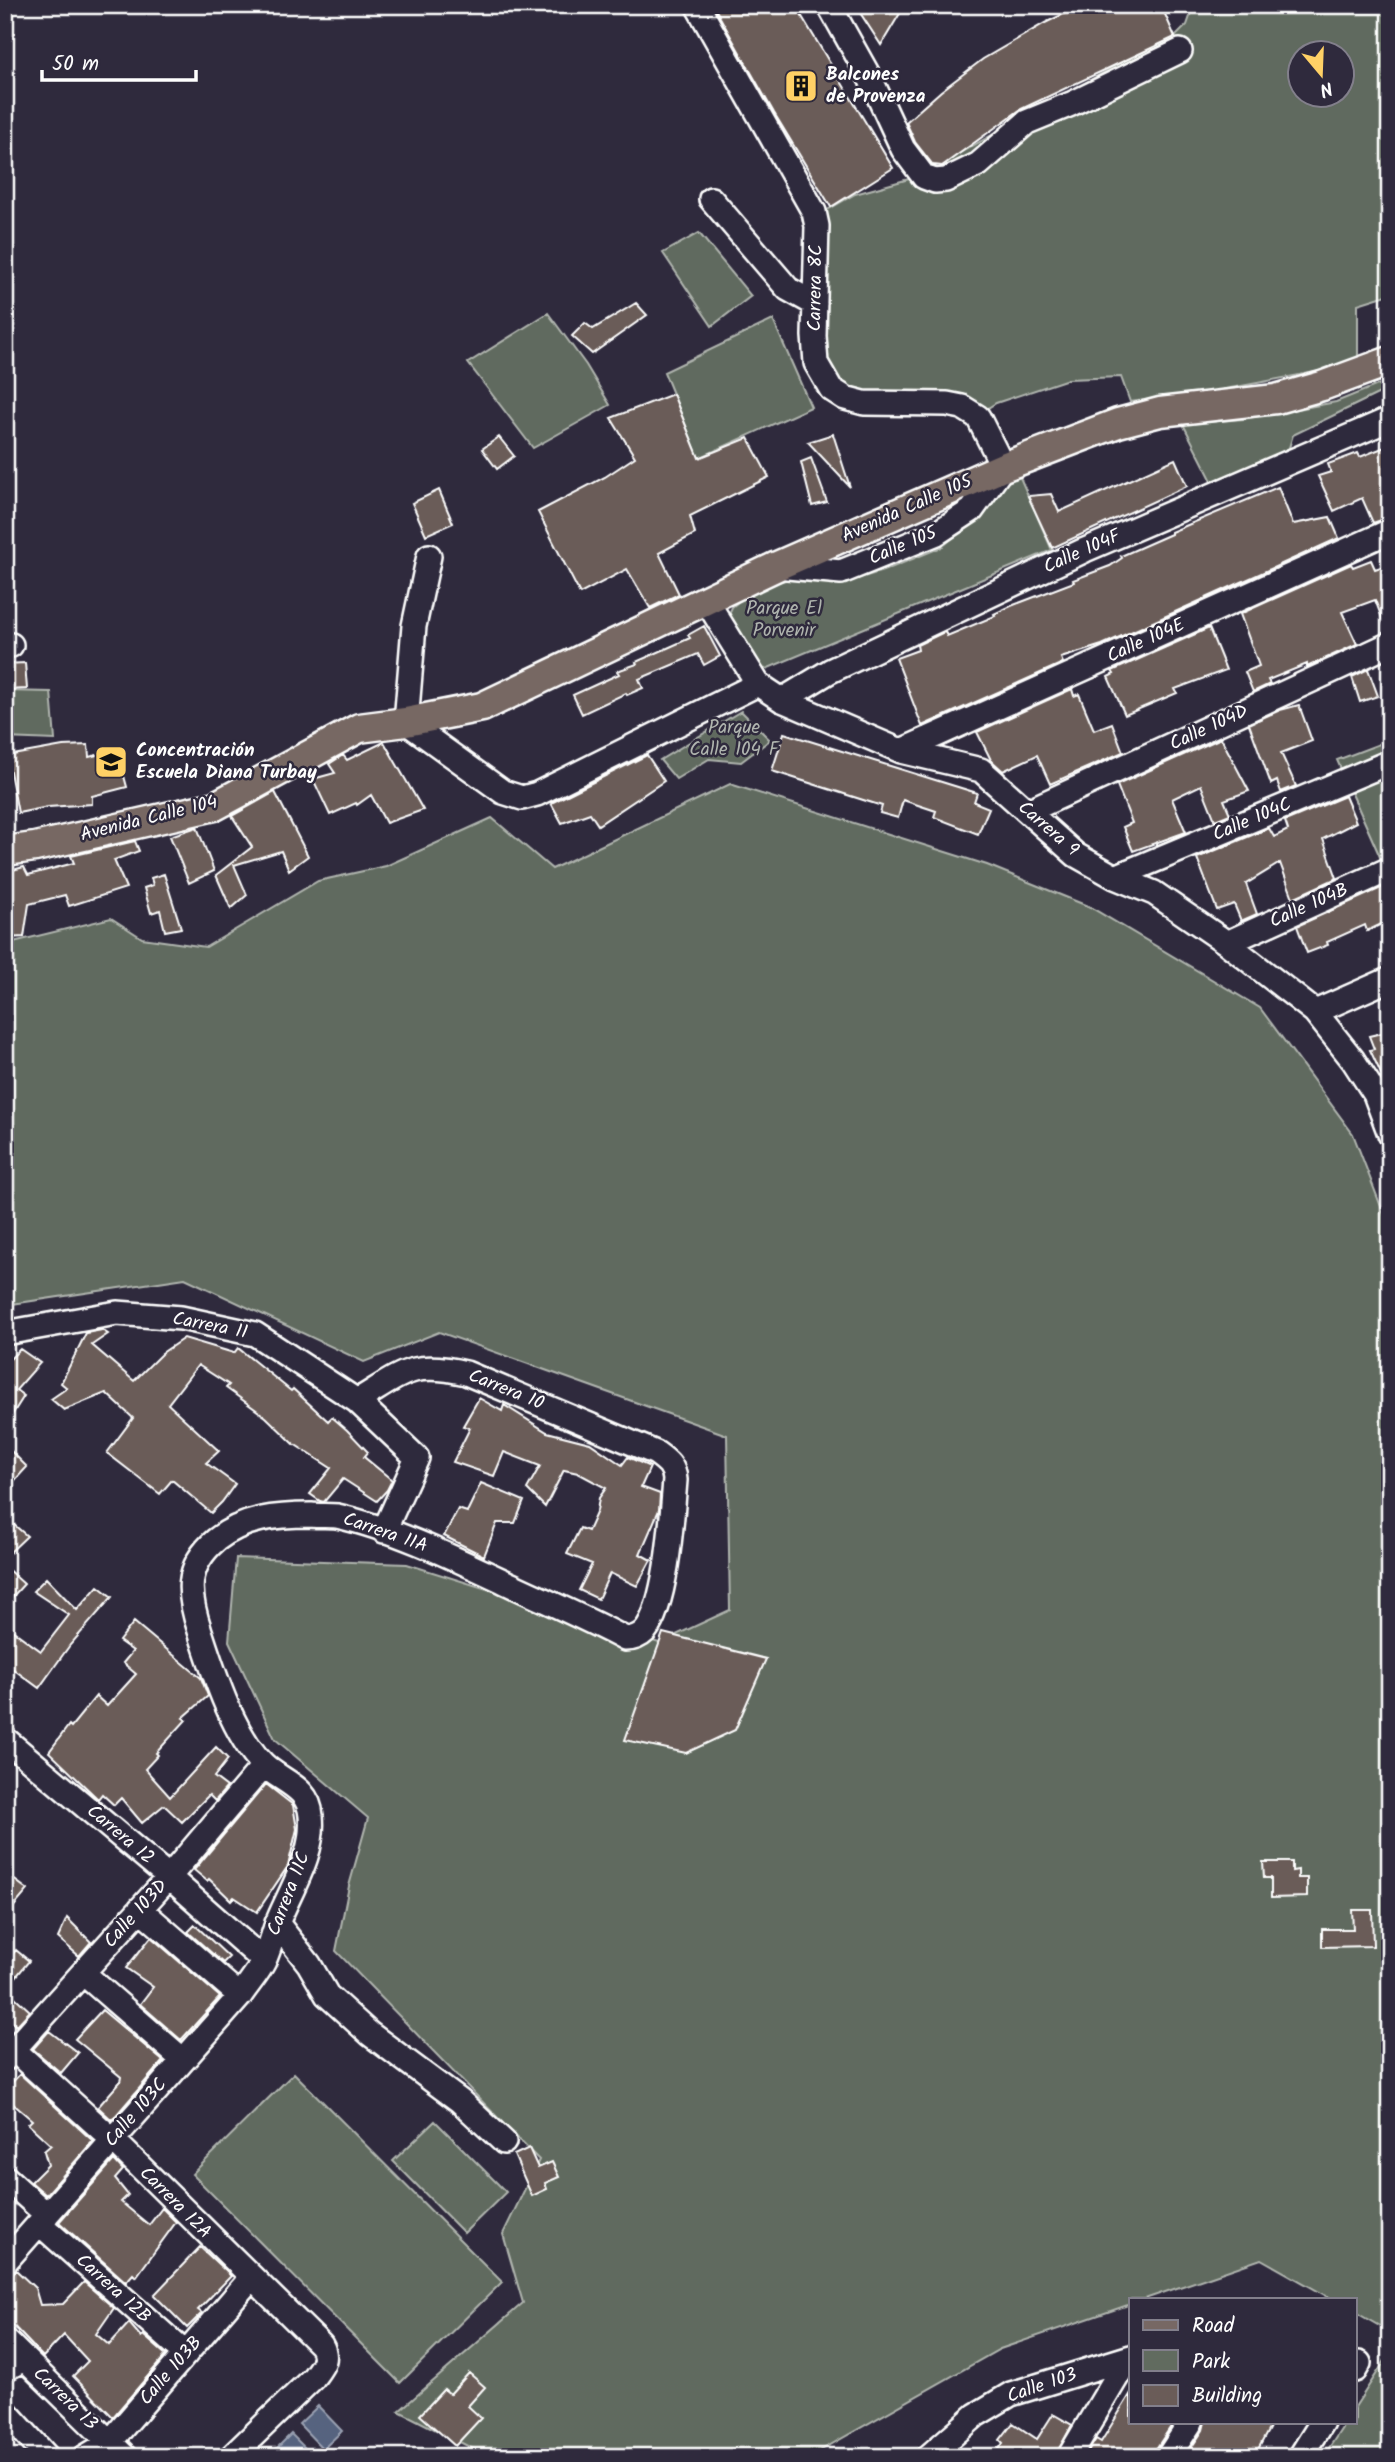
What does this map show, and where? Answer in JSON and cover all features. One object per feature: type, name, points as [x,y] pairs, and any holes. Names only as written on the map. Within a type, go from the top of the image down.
[{"type":"main road","name":"Avenida Calle 105","points":[[443,714],[482,707],[777,566],[1003,467],[1118,423],[1160,412],[1276,399],[1322,386],[1390,361]]},
{"type":"main road","name":"Avenida Calle 104","points":[[5,851],[35,847],[215,806],[359,728],[443,714]]},
{"type":"main road","points":[[5,838],[35,847]]},
{"type":"street","name":"Carrera 8C","points":[[697,5],[814,212],[817,226],[814,336],[816,363],[831,389],[845,398],[864,404],[947,404],[962,407],[978,417],[1003,467]]},
{"type":"street","points":[[829,5],[872,80],[903,149],[924,177],[934,181],[946,180],[979,164],[1027,122],[1071,104],[1180,51]]},
{"type":"street","points":[[711,199],[788,289],[815,304]]},
{"type":"street","name":"Calle 104F","points":[[782,700],[830,671],[1085,550],[1390,419]]},
{"type":"street","name":"Calle 104E","points":[[901,751],[1390,531]]},
{"type":"street","points":[[429,556],[414,626],[406,722],[503,792],[522,797],[537,794],[758,684]]},
{"type":"street","name":"Carrera 9","points":[[706,600],[758,684],[782,700],[901,751],[981,770],[1076,855],[1115,877],[1154,893],[1227,943],[1315,1012],[1353,1060],[1375,1094],[1390,1134]]},
{"type":"street","name":"Calle 104D","points":[[1028,811],[1390,644]]},
{"type":"street","name":"Calle 104C","points":[[1115,877],[1390,762]]},
{"type":"street","name":"Calle 104B","points":[[1227,943],[1390,869]]},
{"type":"street","points":[[1315,1012],[1390,979]]},
{"type":"street","name":"Carrera 11","points":[[5,1333],[117,1313],[181,1318],[255,1334],[356,1401],[417,1458],[384,1531]]},
{"type":"street","name":"Carrera 10","points":[[356,1401],[406,1371],[424,1367],[447,1369],[466,1373],[656,1453],[671,1464],[675,1480],[667,1561],[653,1616]]},
{"type":"street","name":"Carrera 11A","points":[[264,1765],[240,1735],[200,1632],[191,1600],[192,1572],[206,1549],[231,1528],[260,1518],[294,1515],[336,1516],[452,1557],[625,1639],[638,1637],[645,1631],[653,1616]]},
{"type":"street","name":"Carrera 12","points":[[5,1739],[264,1961]]},
{"type":"street","name":"Calle 103D","points":[[10,2054],[141,1909],[264,1765]]},
{"type":"street","name":"Carrera 11C","points":[[264,1765],[296,1786],[309,1802],[312,1817],[305,1862],[277,1923],[264,1961]]},
{"type":"street","points":[[141,1909],[240,1996]]},
{"type":"street","points":[[277,1923],[309,1964],[327,1994],[370,2034],[460,2101],[504,2142]]},
{"type":"street","name":"Calle 103C","points":[[5,2262],[240,1996],[264,1961]]},
{"type":"street","points":[[83,1973],[183,2060]]},
{"type":"street","name":"Carrera 12A","points":[[10,2054],[113,2140],[321,2345],[325,2353],[325,2363],[313,2378],[231,2457]]},
{"type":"street","name":"Carrera 12B","points":[[5,2177],[43,2220],[186,2354]]},
{"type":"street","name":"Calle 103B","points":[[85,2457],[117,2449],[186,2354],[251,2278]]},
{"type":"street","name":"Carrera 13","points":[[5,2340],[15,2364],[117,2449]]},
{"type":"street","points":[[1069,2457],[1129,2357]]},
{"type":"street","name":"Calle 103","points":[[928,2457],[976,2415],[1011,2394],[1129,2357]]},
{"type":"street","points":[[6,2412],[47,2457]]},
{"type":"street","points":[[1168,2457],[1190,2424]]},
{"type":"street","points":[[1300,2457],[1313,2425]]},
{"type":"green space","points":[[1194,5],[1390,5],[1390,294],[1358,304],[1358,364],[1204,393],[1130,402],[1121,377],[1068,379],[996,403],[980,413],[844,394],[819,350],[824,212],[855,194],[934,172],[958,154],[1119,64],[1175,37],[1187,25]]},
{"type":"green space","points":[[699,233],[751,296],[712,326],[663,253]]},
{"type":"green space","points":[[548,313],[586,365],[610,405],[533,448],[468,363]]},
{"type":"green space","points":[[773,320],[811,407],[699,458],[664,372]]},
{"type":"green space","points":[[1390,380],[1390,388],[1293,435],[1287,454],[1213,483],[1183,424],[1243,419],[1336,402]]},
{"type":"green space","name":"Parque El Porvenir","points":[[1015,466],[1052,550],[766,669],[754,668],[727,618],[732,607],[744,597],[755,589],[797,577],[856,579],[942,547],[989,508],[990,496]]},
{"type":"green space","points":[[5,691],[51,692],[55,740],[5,738]]},
{"type":"green space","name":"Parque Calle 104 F","points":[[741,711],[770,740],[741,762],[709,759],[676,779],[660,760]]},
{"type":"green space","points":[[1390,740],[1390,867],[1385,868],[1337,760]]},
{"type":"green space","points":[[730,784],[987,865],[1090,907],[1260,1008],[1353,1134],[1390,1230],[1390,2332],[1356,2313],[1356,2298],[1330,2298],[1261,2259],[1148,2298],[1129,2298],[1129,2305],[1000,2349],[809,2457],[489,2457],[399,2411],[523,2303],[503,2234],[539,2160],[336,1951],[349,1886],[368,1818],[275,1739],[229,1641],[236,1558],[407,1564],[659,1643],[730,1610],[727,1435],[439,1332],[364,1362],[185,1278],[5,1305],[5,944],[111,918],[142,938],[206,947],[318,881],[386,866],[492,818],[552,869]]},
{"type":"green space","points":[[294,2073],[502,2282],[400,2383],[192,2174]]},
{"type":"green space","points":[[435,2121],[506,2192],[464,2233],[393,2161]]},
{"type":"green space","points":[[1390,2353],[1390,2457],[1323,2457],[1345,2424],[1356,2424],[1356,2405]]},
{"type":"water","points":[[318,2406],[342,2431],[323,2449],[299,2424]]},
{"type":"water","points":[[291,2434],[314,2457],[268,2457]]},
{"type":"building","name":"Balcones de Provenza","points":[[713,5],[795,5],[893,168],[831,207]]},
{"type":"building","name":"Balcones de Provenza","points":[[855,5],[905,5],[881,45]]},
{"type":"building","points":[[1082,5],[1161,5],[1175,37],[1021,109],[942,166],[933,165],[915,142],[906,122],[983,59]]},
{"type":"building","points":[[636,303],[647,315],[592,354],[572,336],[585,323],[593,329]]},
{"type":"building","points":[[673,394],[699,458],[748,438],[769,477],[690,516],[695,534],[659,553],[679,594],[650,608],[627,569],[580,594],[538,512],[605,477],[635,457],[611,418]]},
{"type":"building","points":[[833,434],[850,487],[808,442]]},
{"type":"building","points":[[499,437],[514,456],[497,469],[482,449]]},
{"type":"building","points":[[1390,445],[1390,517],[1373,523],[1362,498],[1334,511],[1318,476],[1331,472],[1328,464],[1358,453],[1360,457]]},
{"type":"building","points":[[811,458],[827,502],[812,506],[801,462]]},
{"type":"building","points":[[1175,459],[1187,486],[1052,548],[1028,496],[1051,494],[1059,512]]},
{"type":"building","points":[[1278,487],[1293,524],[1330,517],[1339,538],[1102,645],[1061,658],[1063,663],[922,726],[896,658],[918,650],[917,645],[942,633],[945,632],[947,636],[995,616],[994,614],[1011,606],[1074,582],[1073,580],[1110,566],[1122,558],[1121,556],[1171,532]]},
{"type":"building","points":[[439,490],[453,523],[426,535],[412,503]]},
{"type":"building","points":[[1371,560],[1375,569],[1390,564],[1390,630],[1387,631],[1375,600],[1342,612],[1357,644],[1307,667],[1307,664],[1268,680],[1270,684],[1253,692],[1245,672],[1259,666],[1240,614],[1351,564],[1353,567]]},
{"type":"building","points":[[704,626],[720,656],[704,665],[698,654],[639,679],[643,688],[582,714],[573,695],[619,674],[617,671],[690,638],[688,635]]},
{"type":"building","points":[[1209,628],[1226,670],[1175,689],[1177,693],[1125,715],[1108,677],[1114,674],[1112,671]]},
{"type":"building","points":[[25,663],[27,689],[5,690],[5,664]]},
{"type":"building","points":[[1368,669],[1378,696],[1360,702],[1352,677]]},
{"type":"building","points":[[1072,689],[1074,696],[1079,694],[1094,730],[1112,723],[1123,752],[1050,784],[1037,755],[1003,771],[991,760],[977,732]]},
{"type":"building","points":[[1299,705],[1312,741],[1281,753],[1296,786],[1281,792],[1277,781],[1271,784],[1249,724]]},
{"type":"building","points":[[784,733],[977,793],[974,802],[989,808],[978,834],[934,817],[936,811],[903,800],[898,818],[880,813],[882,806],[772,771]]},
{"type":"building","points":[[1221,738],[1249,791],[1224,800],[1230,814],[1215,820],[1201,785],[1172,799],[1186,832],[1133,851],[1123,827],[1132,823],[1117,785]]},
{"type":"building","points":[[384,742],[423,810],[386,823],[371,795],[357,805],[356,803],[330,815],[313,779],[335,773],[329,764],[343,755],[347,760]]},
{"type":"building","points":[[88,745],[89,757],[117,750],[127,787],[92,796],[92,804],[48,807],[18,813],[7,756],[63,746]]},
{"type":"building","points":[[647,755],[664,781],[598,825],[590,813],[562,823],[551,803]]},
{"type":"building","points":[[275,792],[308,856],[289,870],[281,851],[234,865],[247,895],[231,909],[216,875],[252,847],[232,816]]},
{"type":"building","points":[[1345,796],[1356,822],[1323,839],[1337,878],[1293,898],[1280,863],[1246,884],[1257,914],[1241,921],[1234,904],[1217,910],[1197,858],[1269,828],[1274,837],[1288,830],[1285,821]]},
{"type":"building","points":[[197,827],[214,871],[189,883],[170,836]]},
{"type":"building","points":[[135,841],[139,851],[114,860],[126,888],[69,906],[65,895],[29,904],[24,937],[5,938],[5,872],[24,867],[28,875],[74,863],[71,856]]},
{"type":"building","points":[[164,874],[181,928],[165,931],[160,910],[151,913],[144,888],[153,885],[151,878]]},
{"type":"building","points":[[1390,884],[1390,920],[1367,931],[1365,925],[1307,953],[1297,926]]},
{"type":"building","points":[[1390,1031],[1390,1093],[1370,1050],[1374,1049],[1369,1036]]},
{"type":"building","points":[[102,1330],[108,1334],[92,1345],[134,1381],[162,1353],[184,1338],[234,1353],[238,1348],[291,1391],[293,1389],[328,1421],[332,1417],[347,1430],[368,1452],[364,1457],[392,1480],[387,1490],[377,1501],[343,1479],[324,1502],[320,1501],[310,1494],[331,1468],[294,1444],[266,1417],[226,1388],[229,1385],[198,1365],[168,1404],[219,1451],[206,1463],[235,1484],[211,1513],[172,1480],[160,1494],[107,1453],[133,1418],[106,1393],[64,1410],[51,1399],[67,1388],[61,1383],[86,1333]]},
{"type":"building","points":[[20,1349],[40,1363],[16,1390],[24,1396],[5,1426],[5,1364]]},
{"type":"building","points":[[479,1398],[502,1411],[504,1405],[547,1432],[590,1443],[622,1465],[628,1457],[650,1467],[641,1487],[660,1494],[659,1510],[640,1554],[651,1560],[637,1586],[610,1573],[598,1599],[579,1590],[592,1564],[567,1554],[580,1528],[588,1531],[597,1511],[599,1498],[606,1488],[578,1473],[564,1470],[545,1507],[527,1489],[540,1466],[504,1452],[494,1476],[453,1462],[470,1428],[463,1426]]},
{"type":"building","points":[[5,1445],[27,1467],[5,1491]]},
{"type":"building","points":[[481,1483],[524,1501],[515,1523],[497,1523],[484,1556],[444,1536],[458,1509],[467,1512]]},
{"type":"building","points":[[5,1517],[27,1536],[5,1557]]},
{"type":"building","points":[[5,1567],[24,1584],[5,1605]]},
{"type":"building","points":[[46,1578],[77,1610],[98,1586],[112,1597],[70,1645],[39,1688],[5,1663],[5,1625],[41,1651],[69,1615],[33,1591]]},
{"type":"building","points":[[134,1622],[201,1678],[208,1696],[183,1718],[186,1720],[145,1769],[170,1797],[216,1747],[228,1759],[214,1777],[227,1787],[215,1801],[209,1795],[182,1822],[164,1805],[142,1823],[121,1798],[114,1805],[102,1794],[98,1799],[49,1752],[96,1696],[107,1706],[136,1674],[123,1663],[133,1651],[119,1641]]},
{"type":"building","points":[[663,1633],[766,1659],[735,1730],[686,1753],[625,1740]]},
{"type":"building","points":[[266,1784],[293,1805],[297,1829],[288,1866],[257,1912],[234,1897],[231,1900],[209,1879],[207,1881],[194,1870]]},
{"type":"building","points":[[1263,1862],[1292,1862],[1292,1871],[1298,1870],[1298,1878],[1307,1878],[1307,1897],[1271,1898],[1271,1878],[1264,1878]]},
{"type":"building","points":[[12,1878],[28,1890],[5,1917],[5,1886]]},
{"type":"building","points":[[1352,1910],[1372,1910],[1373,1946],[1322,1947],[1322,1929],[1353,1929]]},
{"type":"building","points":[[67,1918],[91,1942],[79,1956],[58,1938]]},
{"type":"building","points":[[195,1925],[229,1957],[223,1963],[188,1932]]},
{"type":"building","points":[[151,1937],[220,1997],[181,2040],[140,2004],[153,1987],[126,1968]]},
{"type":"building","points":[[16,1950],[29,1961],[6,1989],[30,2011],[16,2026],[5,2015],[5,1962]]},
{"type":"building","points":[[102,2010],[163,2061],[112,2120],[98,2107],[120,2082],[121,2077],[75,2039]]},
{"type":"building","points":[[49,2031],[78,2053],[61,2073],[33,2049]]},
{"type":"building","points":[[20,2074],[93,2141],[46,2195],[31,2182],[48,2165],[44,2151],[51,2145],[28,2124],[32,2120],[5,2097],[5,2090]]},
{"type":"building","points":[[529,2148],[538,2168],[552,2162],[559,2177],[545,2183],[547,2189],[532,2196],[514,2155]]},
{"type":"building","points":[[114,2160],[123,2170],[115,2179],[128,2195],[121,2202],[149,2225],[162,2208],[176,2222],[136,2277],[133,2274],[126,2282],[59,2222]]},
{"type":"building","points":[[200,2247],[231,2276],[198,2310],[202,2313],[187,2328],[154,2295]]},
{"type":"building","points":[[16,2270],[35,2288],[40,2305],[63,2304],[84,2282],[114,2308],[96,2334],[109,2345],[129,2323],[141,2337],[143,2335],[166,2355],[113,2417],[73,2376],[88,2361],[64,2335],[43,2357],[5,2317],[5,2280]]},
{"type":"building","points":[[469,2373],[485,2387],[468,2406],[481,2418],[455,2446],[420,2415],[444,2389],[450,2394]]},
{"type":"building","points":[[1129,2396],[1129,2424],[1173,2424],[1156,2449],[1154,2457],[1092,2457],[1088,2452],[1096,2439],[1101,2442]]},
{"type":"building","points":[[1053,2414],[1072,2425],[1055,2457],[994,2457],[1003,2443],[1000,2440],[1013,2423],[1037,2439]]},
{"type":"building","points":[[1204,2424],[1263,2424],[1270,2427],[1254,2457],[1185,2457]]},
{"type":"place","name":"Balcones de Provenza","points":[[801,86]]},
{"type":"place","name":"Concentración Escuela Diana Turbay","points":[[111,762]]}]
